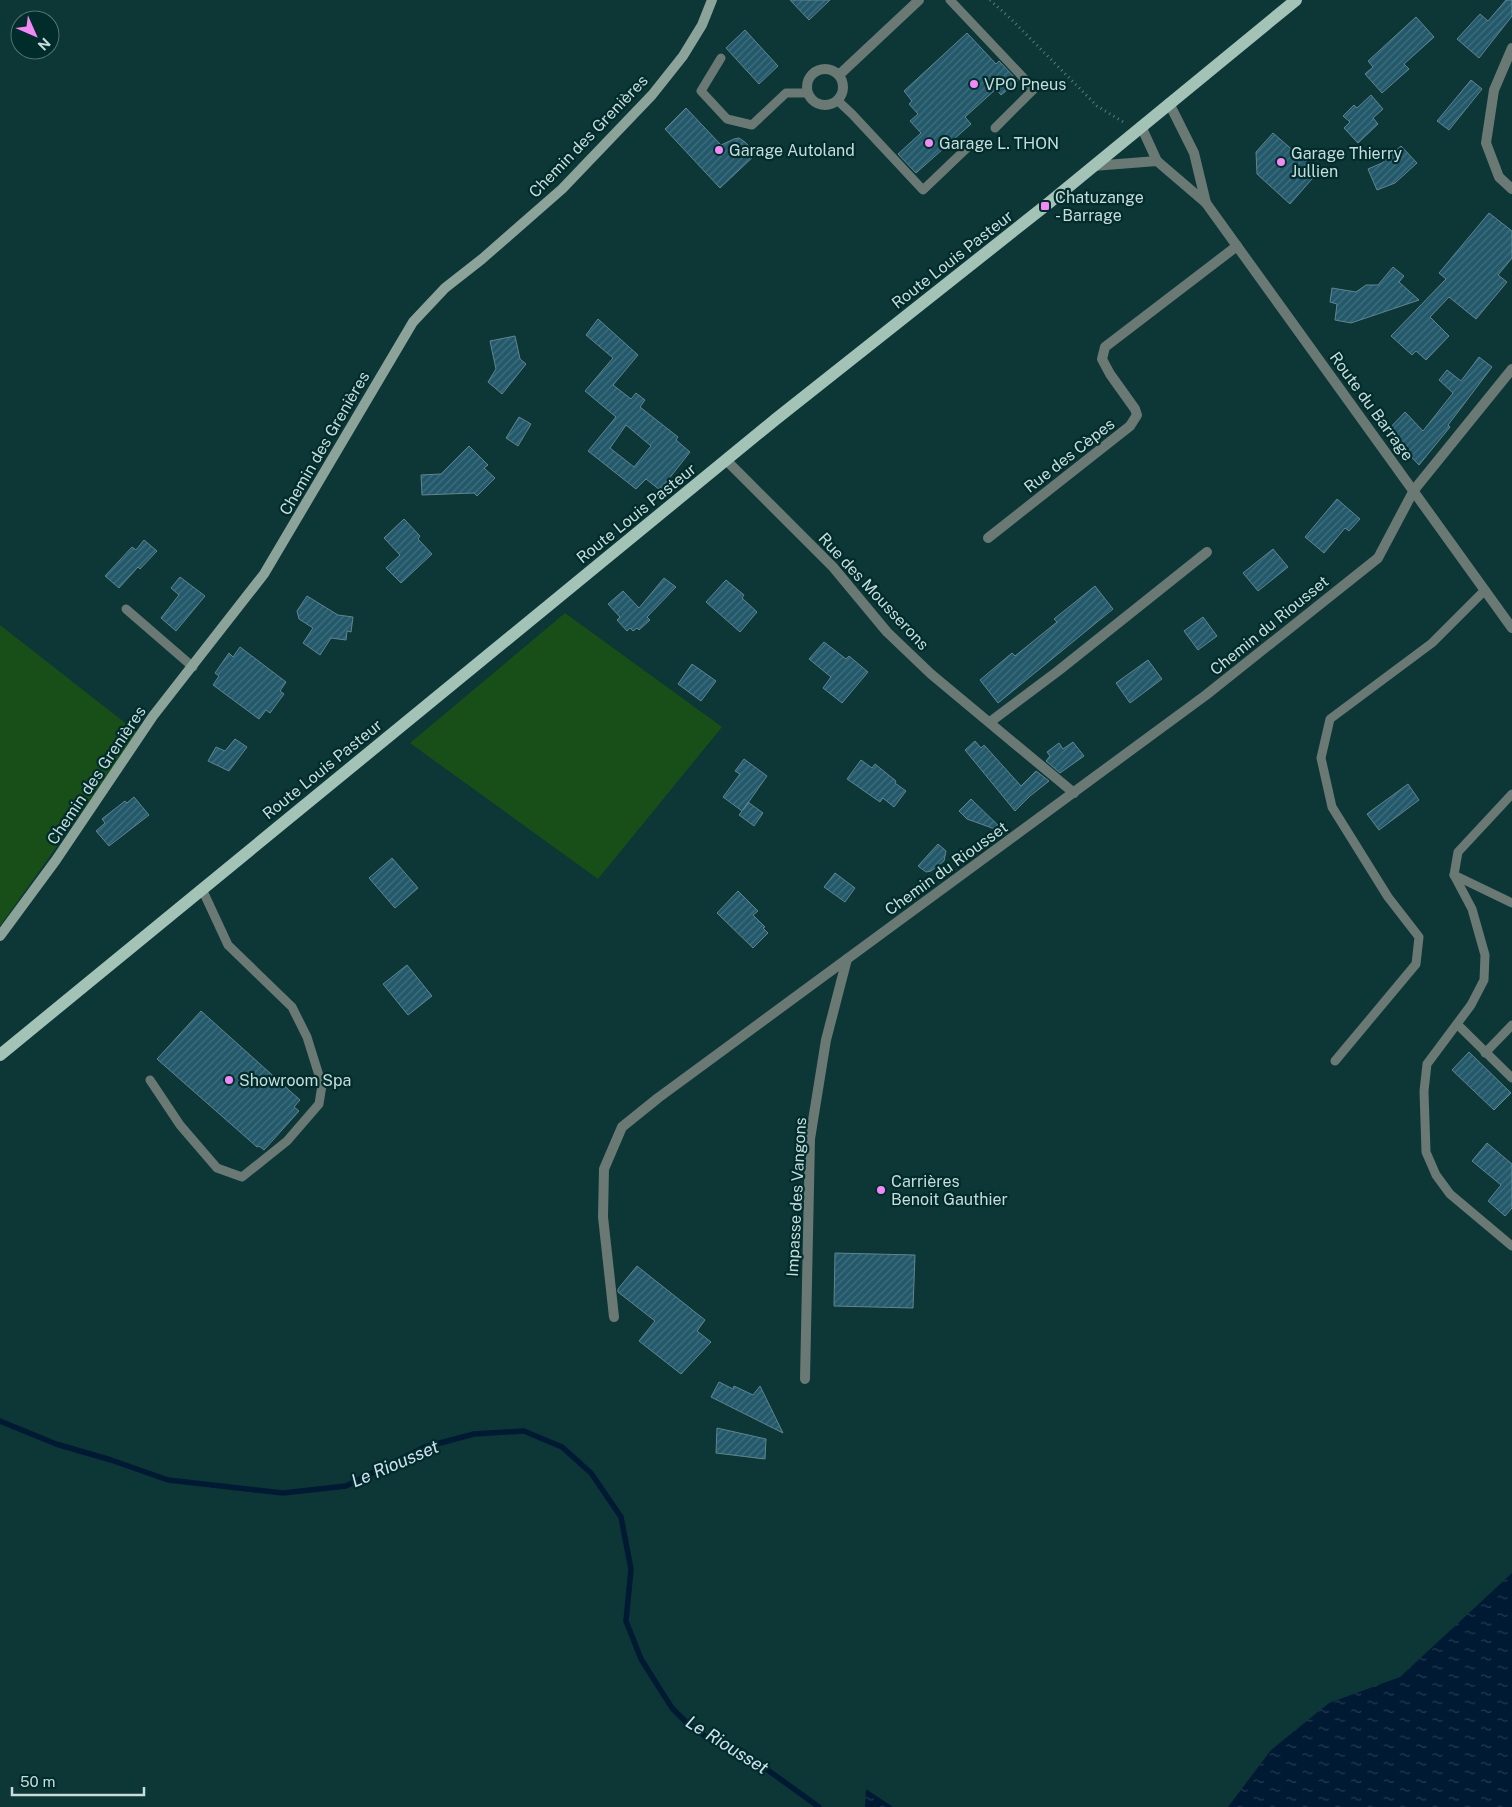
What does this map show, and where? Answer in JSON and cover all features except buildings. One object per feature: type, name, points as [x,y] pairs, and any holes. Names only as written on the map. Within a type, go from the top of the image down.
[{"type":"main road","name":"Route Louis Pasteur","points":[[0,1055],[726,460],[1093,166],[1296,0]]},
{"type":"street","name":"Chemin des Grenières","points":[[0,936],[56,860],[153,716],[264,574],[413,322],[445,288],[482,259],[562,189],[652,95],[683,56],[702,25],[712,0]]},
{"type":"street","points":[[839,75],[919,0]]},
{"type":"street","points":[[1512,48],[1494,90],[1486,143],[1499,177],[1512,189]]},
{"type":"street","points":[[828,69],[839,75],[843,83],[842,92],[838,100],[829,105],[820,105],[812,100],[807,93],[808,80],[816,71],[828,69]]},
{"type":"street","name":"Route du Barrage","points":[[1169,103],[1194,153],[1206,203]]},
{"type":"street","name":"Route du Barrage","points":[[1138,129],[1158,161],[1206,203],[1512,628]]},
{"type":"street","points":[[1093,166],[1158,161]]},
{"type":"street","name":"Rue des Cèpes","points":[[988,538],[1130,426],[1137,415],[1135,408],[1110,374],[1102,358],[1105,348],[1237,246]]},
{"type":"street","name":"Chemin du Riousset","points":[[614,1317],[603,1217],[604,1169],[622,1127],[658,1098],[1206,695],[1378,558],[1414,490],[1512,369]]},
{"type":"street","name":"Rue des Mousserons","points":[[726,460],[833,567],[887,632],[931,674],[1074,793]]},
{"type":"street","points":[[990,722],[1058,671],[1207,552]]},
{"type":"street","name":"Impasse des Vangons","points":[[805,1380],[810,1139],[826,1040],[847,959]]},
{"type":"lane","points":[[950,0],[1034,89],[995,128]]},
{"type":"lane","points":[[721,58],[701,91],[727,118],[752,125],[786,92],[807,93]]},
{"type":"lane","points":[[838,100],[923,190],[968,147]]},
{"type":"lane","points":[[1335,1061],[1416,964],[1419,937],[1388,897],[1332,807],[1321,758],[1330,719],[1432,643],[1485,590]]},
{"type":"lane","points":[[126,609],[193,667]]},
{"type":"lane","points":[[1512,794],[1458,852],[1454,875],[1472,909],[1484,955],[1484,980],[1471,1005],[1427,1064],[1424,1091],[1426,1152],[1436,1175],[1450,1194],[1512,1246]]},
{"type":"lane","points":[[1454,875],[1512,903]]},
{"type":"lane","points":[[150,1080],[180,1125],[217,1168],[242,1177],[287,1141],[320,1104],[322,1085],[307,1037],[292,1007],[228,944],[202,889]]},
{"type":"lane","points":[[1457,1024],[1512,1078]]},
{"type":"lane","points":[[1485,1052],[1512,1025]]},
{"type":"path","points":[[990,0],[1097,106],[1138,129]]},
{"type":"green space","points":[[565,613],[722,727],[598,879],[410,743]]},
{"type":"green space","points":[[0,625],[138,733],[0,926]]},
{"type":"water","points":[[1512,1573],[1512,1807],[1228,1807],[1271,1750],[1329,1703],[1400,1677]]},
{"type":"water","points":[[866,1789],[893,1807],[865,1807]]},
{"type":"waterway","name":"Le Riousset","points":[[0,1421],[56,1444],[111,1460],[168,1480],[283,1493],[346,1486],[425,1447],[474,1434],[524,1431],[562,1447],[591,1473],[621,1517],[631,1569],[626,1621],[641,1659],[672,1708],[692,1728],[715,1742],[740,1750],[819,1807]]},
{"type":"place","name":"VPO Pneus","points":[[974,84]]},
{"type":"place","name":"Garage L. THON","points":[[929,143]]},
{"type":"place","name":"Garage Autoland","points":[[719,150]]},
{"type":"place","name":"Garage Thierry Jullien","points":[[1281,162]]},
{"type":"place","name":"Chatuzange - Barrage","points":[[1045,206]]},
{"type":"place","name":"Showroom Spa","points":[[229,1080]]},
{"type":"place","name":"Carrières Benoit Gauthier","points":[[881,1190]]}]
